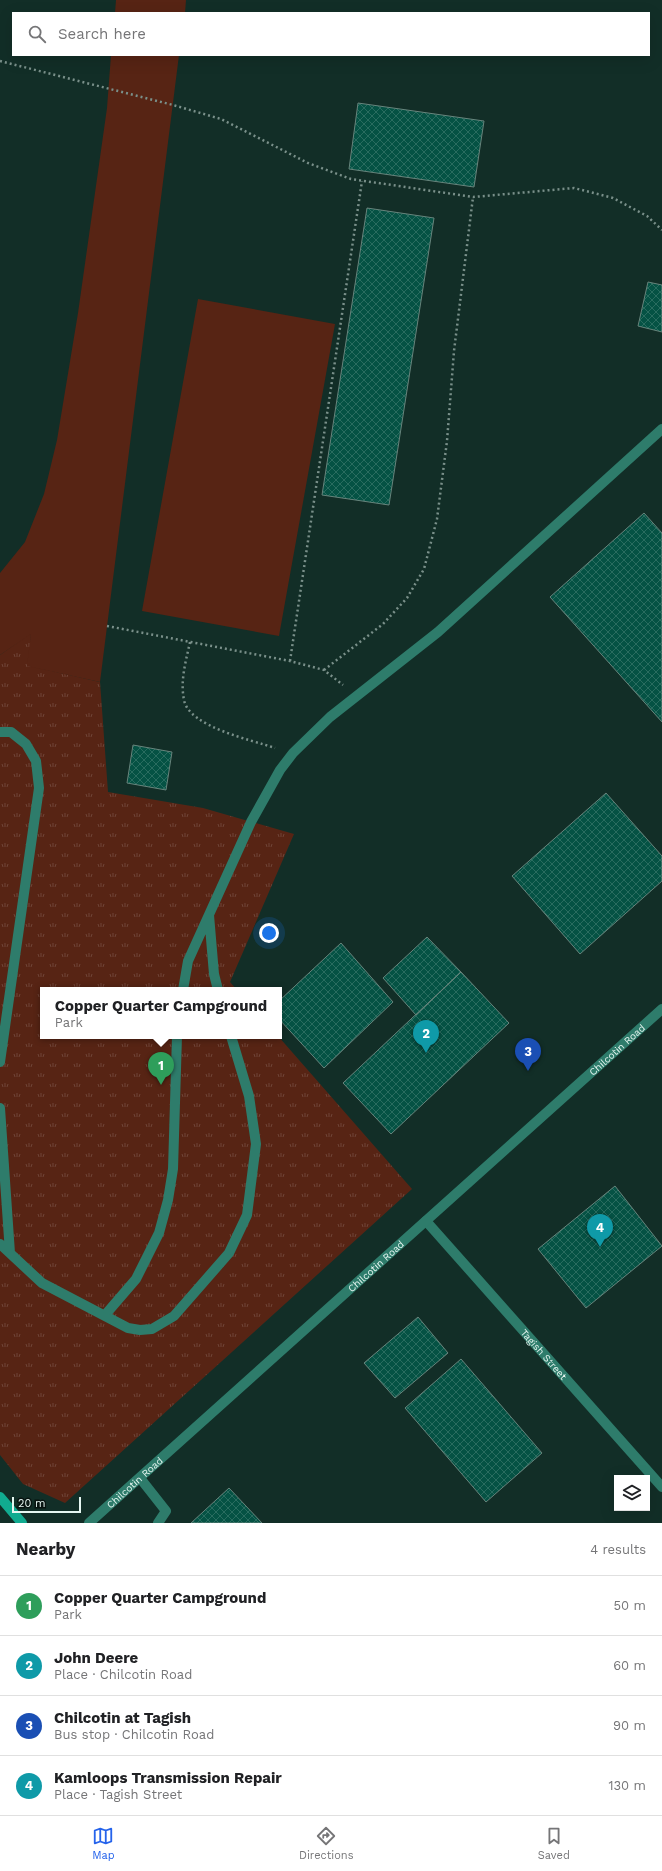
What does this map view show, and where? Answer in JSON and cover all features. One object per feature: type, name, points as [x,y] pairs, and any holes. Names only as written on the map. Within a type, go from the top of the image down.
[{"type":"street","points":[[184,987],[188,960],[251,822],[280,770],[293,753],[330,717],[438,632],[662,429]]},
{"type":"street","points":[[0,732],[11,732],[26,744],[36,761],[39,788],[0,1062]]},
{"type":"street","points":[[209,913],[214,974],[217,987]]},
{"type":"street","name":"Chilcotin Road","points":[[90,1523],[662,1009]]},
{"type":"street","points":[[105,1315],[136,1279],[159,1232],[168,1200],[174,1169],[175,1051],[177,1039]]},
{"type":"street","points":[[0,1244],[42,1283],[67,1298],[105,1315],[128,1328],[140,1330],[152,1329],[174,1316],[229,1253],[247,1215],[256,1144],[249,1096],[232,1039]]},
{"type":"street","points":[[0,1108],[10,1253]]},
{"type":"street","name":"Tagish Street","points":[[426,1221],[662,1487]]},
{"type":"street","points":[[140,1478],[166,1511],[158,1523]]},
{"type":"street","points":[[0,1497],[22,1523]]},
{"type":"path","points":[[0,60],[221,119],[308,163],[351,179],[473,197],[574,188],[613,198],[647,216],[662,230]]},
{"type":"path","points":[[290,661],[362,181]]},
{"type":"path","points":[[324,670],[383,624],[407,598],[424,569],[437,519],[447,441],[454,351],[473,197]]},
{"type":"path","points":[[107,626],[290,661],[324,670],[342,683],[353,698]]},
{"type":"path","points":[[190,642],[182,679],[184,702],[193,716],[211,727],[293,753]]},
{"type":"green space","points":[[116,0],[186,0],[185,12],[115,12]]},
{"type":"green space","points":[[111,56],[179,56],[100,682],[27,666],[31,634],[0,655],[0,573],[25,542],[44,494],[57,440],[78,313],[107,108]]},
{"type":"green space","points":[[198,299],[335,324],[279,636],[142,611]]},
{"type":"green space","points":[[31,633],[30,666],[100,682],[108,792],[203,808],[294,834],[230,982],[234,987],[40,987],[40,1039],[281,1039],[412,1189],[65,1503],[23,1484],[0,1455],[0,655]]},
{"type":"building","points":[[358,103],[484,121],[474,187],[349,169]]},
{"type":"building","points":[[367,208],[434,218],[389,505],[322,495]]},
{"type":"building","points":[[648,282],[662,285],[662,332],[638,326]]},
{"type":"building","points":[[644,513],[662,533],[662,722],[550,597]]},
{"type":"building","points":[[133,745],[172,752],[166,790],[127,783]]},
{"type":"building","points":[[606,793],[662,856],[662,881],[580,954],[512,876]]},
{"type":"building","points":[[427,937],[461,972],[416,1015],[383,978]]},
{"type":"building","points":[[341,943],[393,1002],[324,1068],[282,1022],[282,998]]},
{"type":"building","points":[[461,972],[509,1023],[391,1134],[343,1083]]},
{"type":"building","points":[[615,1186],[662,1246],[586,1308],[538,1249]]},
{"type":"building","points":[[418,1317],[448,1353],[395,1398],[364,1363]]},
{"type":"building","points":[[461,1359],[542,1453],[486,1502],[405,1408]]},
{"type":"building","points":[[229,1488],[262,1523],[191,1523]]},
{"type":"place","name":"John Deere","points":[[426,1053]]},
{"type":"place","name":"Chilcotin at Tagish","points":[[528,1071]]},
{"type":"place","name":"Copper Quarter Campground","points":[[161,1085]]},
{"type":"place","name":"Kamloops Transmission Repair","points":[[600,1247]]}]
